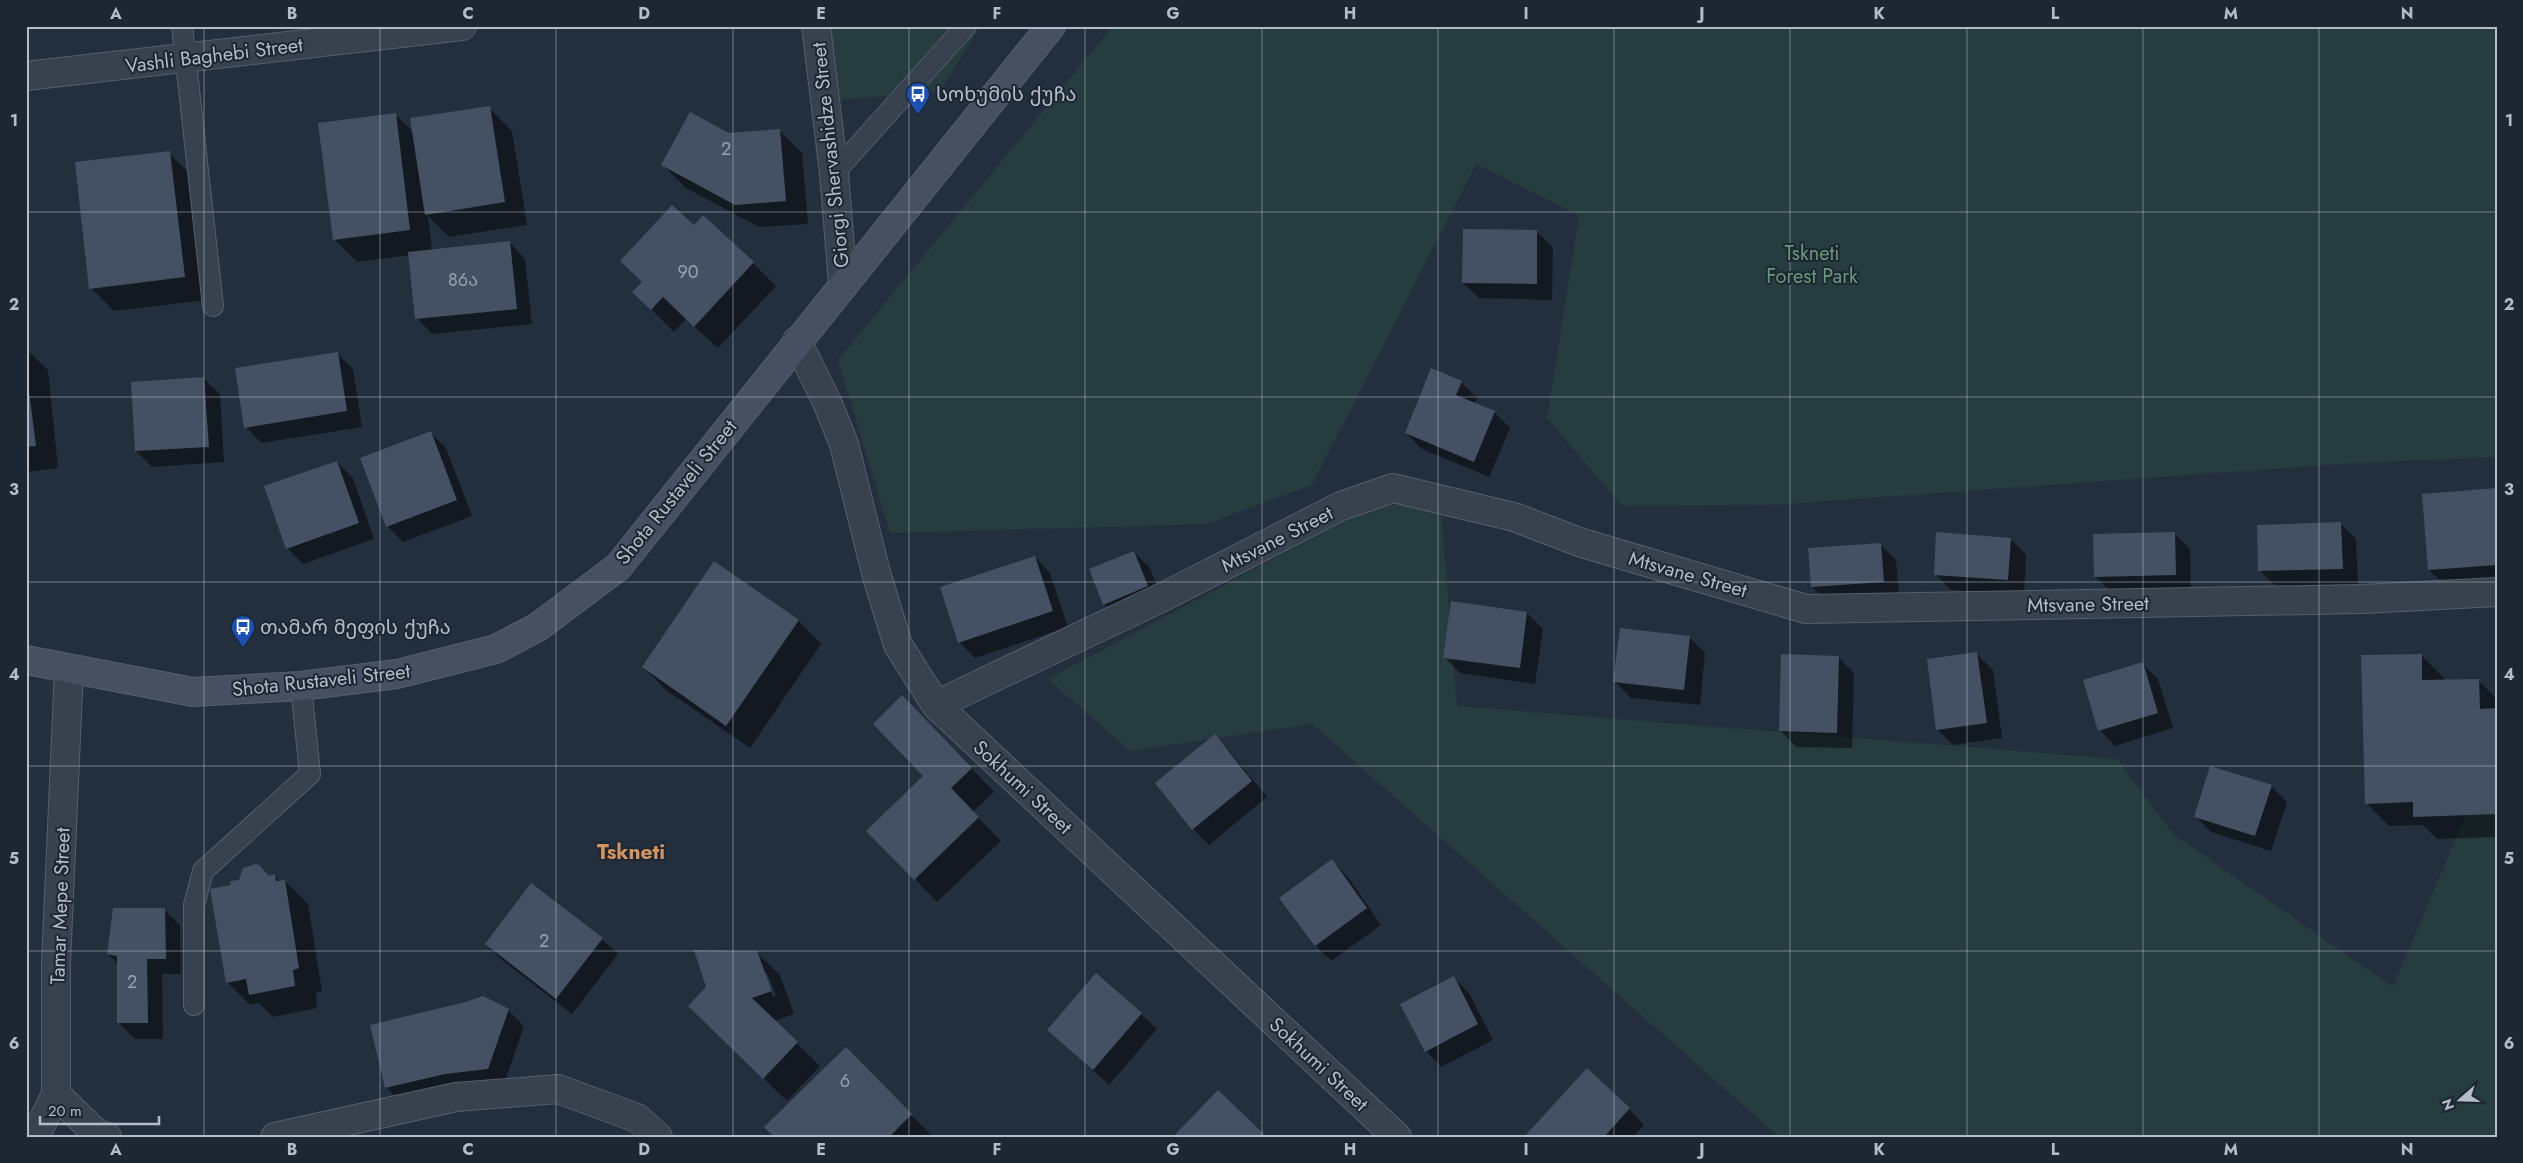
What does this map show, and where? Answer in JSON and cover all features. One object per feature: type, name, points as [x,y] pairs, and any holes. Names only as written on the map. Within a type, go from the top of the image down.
[{"type":"main road","name":"Shota Rustaveli Street","points":[[26,660],[69,670],[193,692],[301,686],[397,674],[496,649],[538,627],[618,567],[1051,26]]},
{"type":"street","name":"Vashli Baghebi Street","points":[[26,76],[462,26]]},
{"type":"street","name":"Giorgi Shervashidze Street","points":[[816,26],[834,174],[843,284]]},
{"type":"street","name":"Sokhumi Street","points":[[797,341],[827,402],[844,444],[876,573],[898,645],[936,705],[1397,1137]]},
{"type":"street","name":"Mtsvane Street","points":[[936,705],[1164,596],[1341,506],[1393,488],[1514,517],[1582,543],[1806,609],[2363,599],[2497,592]]},
{"type":"street","name":"Tamar Mepe Street","points":[[35,1137],[56,1094],[56,964],[69,670]]},
{"type":"street","points":[[275,1137],[456,1097],[558,1089],[638,1118],[658,1137]]},
{"type":"street","points":[[56,1094],[97,1134],[107,1137]]},
{"type":"lane","points":[[182,26],[213,306]]},
{"type":"lane","points":[[834,174],[966,26]]},
{"type":"lane","points":[[194,1005],[194,905],[203,871],[310,774],[301,686]]},
{"type":"green space","points":[[824,26],[980,26],[940,92],[825,101]]},
{"type":"green space","name":"Tskneti Forest Park","points":[[1113,26],[2497,26],[2497,457],[2354,463],[1771,505],[1622,506],[1547,418],[1579,216],[1476,164],[1312,485],[1206,524],[890,533],[838,360]]},
{"type":"green space","points":[[1378,503],[1441,508],[1457,706],[2117,759],[2173,834],[2393,987],[2497,741],[2497,1137],[1779,1137],[1312,724],[1130,751],[1048,679]]},
{"type":"building","points":[[490,106],[505,202],[425,215],[410,118]]},
{"type":"building","points":[[690,112],[729,133],[780,129],[786,201],[735,205],[661,165]]},
{"type":"building","points":[[396,113],[410,230],[333,240],[318,123]]},
{"type":"building","points":[[170,151],[185,277],[89,289],[75,162]]},
{"type":"building","points":[[672,205],[694,225],[703,215],[754,262],[694,327],[663,297],[651,310],[632,292],[642,282],[620,261]]},
{"type":"building","points":[[1463,229],[1537,230],[1537,284],[1462,283]]},
{"type":"building","points":[[510,241],[517,309],[415,319],[408,252]]},
{"type":"building","points":[[338,352],[347,411],[244,428],[235,368]]},
{"type":"building","points":[[26,368],[36,446],[26,447]]},
{"type":"building","points":[[1431,368],[1462,381],[1456,395],[1495,411],[1474,462],[1405,433]]},
{"type":"building","points":[[204,377],[209,447],[135,451],[131,382]]},
{"type":"building","points":[[431,431],[457,500],[386,527],[360,458]]},
{"type":"building","points":[[337,461],[359,523],[286,549],[264,486]]},
{"type":"building","points":[[2497,488],[2497,565],[2428,570],[2422,494]]},
{"type":"building","points":[[2341,522],[2343,569],[2258,571],[2257,525]]},
{"type":"building","points":[[1936,532],[2011,538],[2008,580],[1934,575]]},
{"type":"building","points":[[2175,532],[2176,575],[2094,577],[2093,534]]},
{"type":"building","points":[[1881,543],[1884,582],[1811,587],[1808,548]]},
{"type":"building","points":[[1134,551],[1148,586],[1103,605],[1089,569]]},
{"type":"building","points":[[1035,556],[1053,611],[958,643],[940,587]]},
{"type":"building","points":[[714,561],[799,620],[726,726],[642,667]]},
{"type":"building","points":[[1451,601],[1527,612],[1520,668],[1443,658]]},
{"type":"building","points":[[1620,628],[1690,636],[1684,690],[1613,682]]},
{"type":"building","points":[[1977,652],[1987,723],[1936,730],[1927,659]]},
{"type":"building","points":[[1781,654],[1839,656],[1837,733],[1779,731]]},
{"type":"building","points":[[2422,654],[2422,680],[2479,679],[2480,709],[2497,708],[2497,814],[2413,817],[2413,802],[2365,804],[2361,655]]},
{"type":"building","points":[[2143,662],[2158,713],[2098,731],[2083,680]]},
{"type":"building","points":[[902,695],[972,768],[951,788],[979,817],[914,880],[866,831],[923,776],[873,724]]},
{"type":"building","points":[[1215,734],[1252,781],[1192,830],[1155,783]]},
{"type":"building","points":[[2210,766],[2272,785],[2255,836],[2194,817]]},
{"type":"building","points":[[1332,859],[1367,908],[1315,946],[1279,898]]},
{"type":"building","points":[[255,864],[259,865],[269,876],[275,874],[276,881],[285,880],[299,968],[293,970],[295,986],[249,995],[246,979],[226,983],[210,889],[231,885],[230,881],[239,880],[243,868]]},
{"type":"building","points":[[531,883],[603,938],[556,999],[485,944]]},
{"type":"building","points":[[113,908],[165,908],[166,959],[147,959],[148,1023],[117,1023],[117,956],[107,954]]},
{"type":"building","points":[[694,950],[757,951],[772,991],[752,998],[798,1042],[763,1079],[688,1006],[706,987]]},
{"type":"building","points":[[1096,973],[1142,1013],[1093,1070],[1047,1030]]},
{"type":"building","points":[[1454,976],[1478,1024],[1425,1052],[1400,1004]]},
{"type":"building","points":[[483,996],[509,1009],[488,1069],[445,1074],[385,1088],[370,1025]]},
{"type":"building","points":[[846,1047],[912,1114],[889,1137],[774,1137],[764,1127]]},
{"type":"building","points":[[1587,1068],[1630,1108],[1604,1137],[1524,1137]]},
{"type":"building","points":[[1218,1090],[1267,1137],[1173,1137]]},
{"type":"place","name":"სოხუმის ქუჩა","points":[[918,115]]},
{"type":"place","name":"თამარ მეფის ქუჩა","points":[[243,648]]},
{"type":"district","name":"Tskneti","points":[[631,852]]}]
